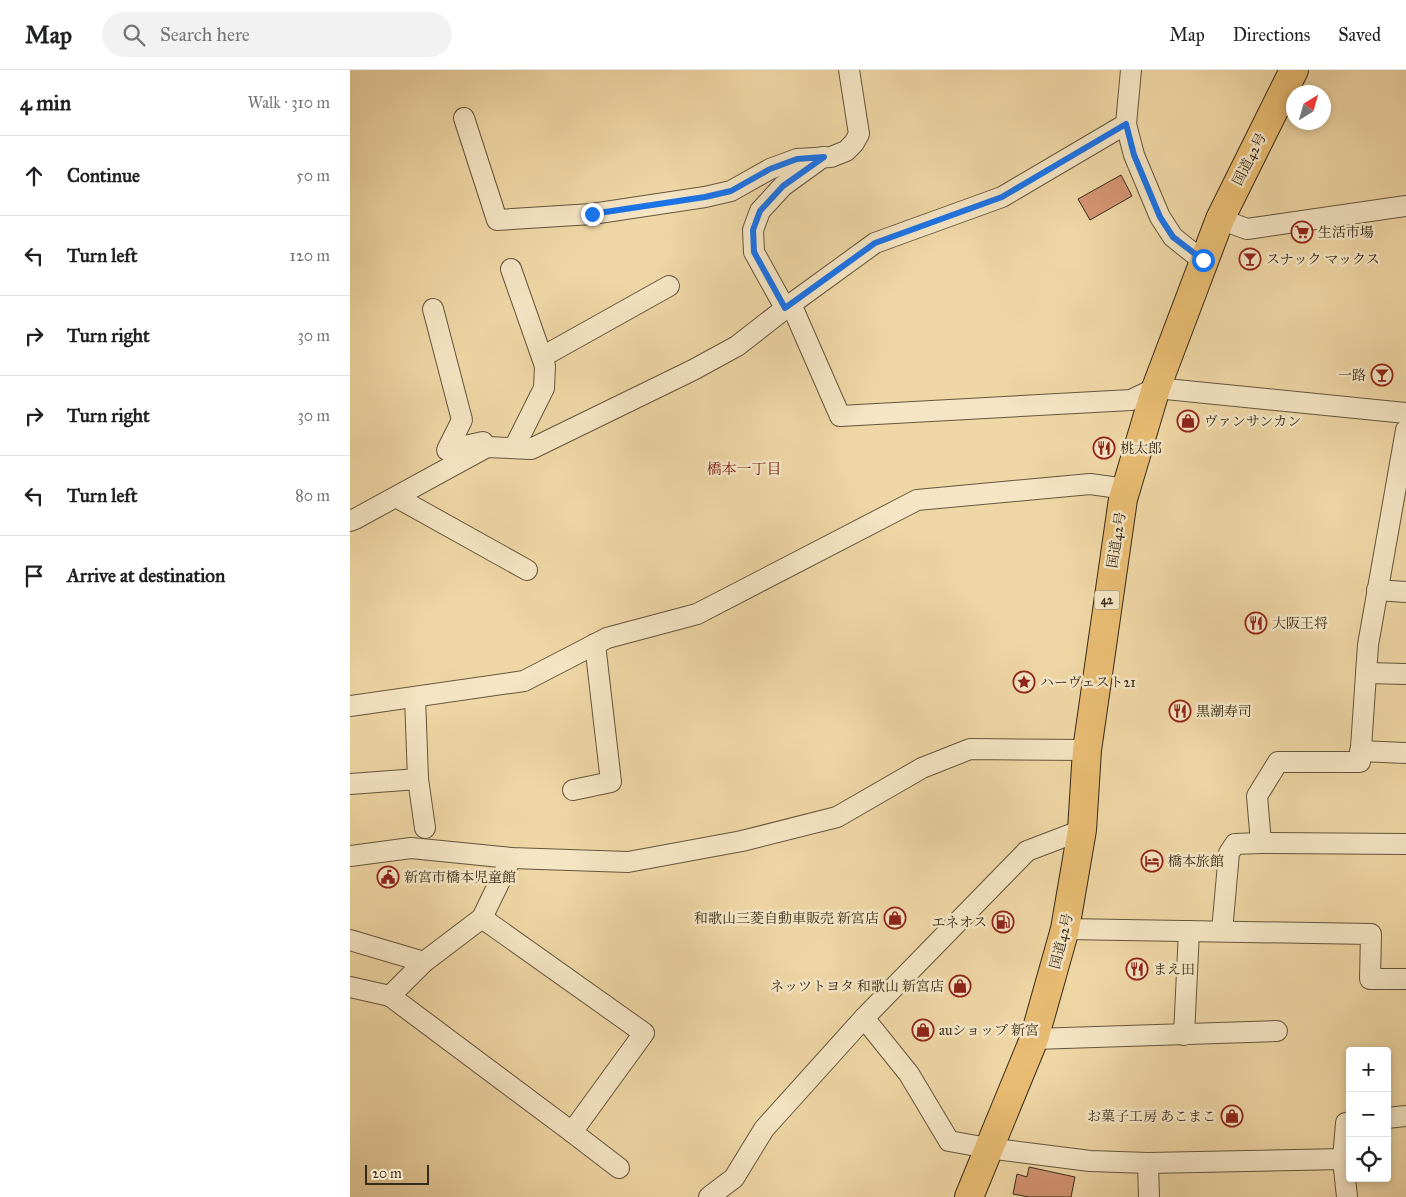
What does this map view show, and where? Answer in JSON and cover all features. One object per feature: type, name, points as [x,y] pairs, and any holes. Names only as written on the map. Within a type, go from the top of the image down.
[{"type":"highway","name":"国道42号","points":[[969,1197],[1034,1039],[1065,929],[1082,830],[1087,750],[1123,499],[1156,388],[1203,260],[1220,219],[1294,70]]},
{"type":"highway","name":"国道42号","points":[[956,1197],[988,1148]]},
{"type":"street","points":[[464,118],[497,220],[592,214],[705,197],[731,191],[770,169],[797,159],[831,157],[846,151],[859,134],[849,70]]},
{"type":"street","points":[[1130,70],[1126,124],[1134,155],[1160,217],[1173,237],[1203,260]]},
{"type":"street","points":[[350,521],[487,447],[531,449],[694,370],[737,346],[788,306],[875,243],[1002,197],[1126,124]]},
{"type":"street","points":[[824,157],[783,186],[760,211],[753,230],[754,252],[788,306],[840,416],[1131,400],[1156,388],[1406,413]]},
{"type":"street","points":[[1220,219],[1248,229],[1406,206]]},
{"type":"street","points":[[511,269],[545,366],[544,388],[514,448]]},
{"type":"street","points":[[542,357],[669,286]]},
{"type":"street","points":[[433,309],[462,420],[447,450],[485,441],[487,447]]},
{"type":"street","points":[[1260,843],[1257,796],[1278,762],[1360,762],[1368,645],[1406,430]]},
{"type":"street","points":[[350,706],[524,681],[607,638],[697,614],[918,500],[1090,484],[1126,489]]},
{"type":"street","points":[[396,497],[527,570]]},
{"type":"street","points":[[1377,590],[1406,592]]},
{"type":"street","points":[[573,790],[611,782],[595,644]]},
{"type":"street","points":[[1366,673],[1406,674]]},
{"type":"street","points":[[415,697],[418,778],[425,828]]},
{"type":"street","points":[[350,856],[411,848],[512,858],[628,862],[742,841],[838,816],[922,768],[970,749],[1087,750]]},
{"type":"street","points":[[1360,751],[1406,753]]},
{"type":"street","points":[[350,784],[418,778]]},
{"type":"street","points":[[709,1197],[733,1188],[764,1129],[864,1018],[1027,851],[1082,830]]},
{"type":"street","points":[[1222,932],[1229,853],[1234,844],[1406,844]]},
{"type":"street","points":[[390,996],[424,962],[482,918],[512,858]]},
{"type":"street","points":[[482,918],[644,1033],[572,1132]]},
{"type":"street","points":[[1065,929],[1371,934],[1370,979],[1406,979]]},
{"type":"street","points":[[1184,1034],[1189,931]]},
{"type":"street","points":[[350,940],[424,962]]},
{"type":"street","points":[[350,987],[390,996],[619,1168]]},
{"type":"street","points":[[864,1018],[909,1074],[949,1141],[1090,1161],[1148,1163],[1344,1160]]},
{"type":"street","points":[[1034,1039],[1277,1032]]},
{"type":"street","points":[[1391,1118],[1406,1116]]},
{"type":"street","points":[[1346,1123],[1344,1160],[1347,1197]]},
{"type":"street","points":[[1148,1163],[1149,1197]]},
{"type":"building","points":[[1121,175],[1132,196],[1090,220],[1078,199]]},
{"type":"building","points":[[1029,1167],[1075,1177],[1071,1197],[1029,1197],[1013,1194],[1017,1174],[1027,1177]]},
{"type":"place","name":"生活市場","points":[[1302,232]]},
{"type":"place","name":"スナック マックス","points":[[1250,259]]},
{"type":"place","name":"一路","points":[[1382,375]]},
{"type":"place","name":"ヴァンサンカン","points":[[1188,421]]},
{"type":"place","name":"桃太郎","points":[[1104,448]]},
{"type":"place","name":"大阪王将","points":[[1256,623]]},
{"type":"place","name":"ハーヴェスト21","points":[[1024,682]]},
{"type":"place","name":"黒潮寿司","points":[[1180,711]]},
{"type":"place","name":"橋本旅館","points":[[1152,861]]},
{"type":"place","name":"新宮市橋本児童館","points":[[388,877]]},
{"type":"place","name":"和歌山三菱自動車販売 新宮店","points":[[895,918]]},
{"type":"place","name":"エネオス","points":[[1003,922]]},
{"type":"place","name":"まえ田","points":[[1137,969]]},
{"type":"place","name":"ネッツトヨタ 和歌山 新宮店","points":[[960,986]]},
{"type":"place","name":"auショップ 新宮","points":[[923,1030]]},
{"type":"place","name":"お菓子工房 あこまこ","points":[[1232,1116]]},
{"type":"district","name":"橋本一丁目","points":[[744,469]]},
{"type":"route","points":[[592,214],[705,197],[731,191],[770,169],[797,159],[824,157],[783,186],[760,211],[753,230],[754,252],[785,308],[875,243],[1002,197],[1126,124],[1134,155],[1160,217],[1173,237],[1203,260]]}]
